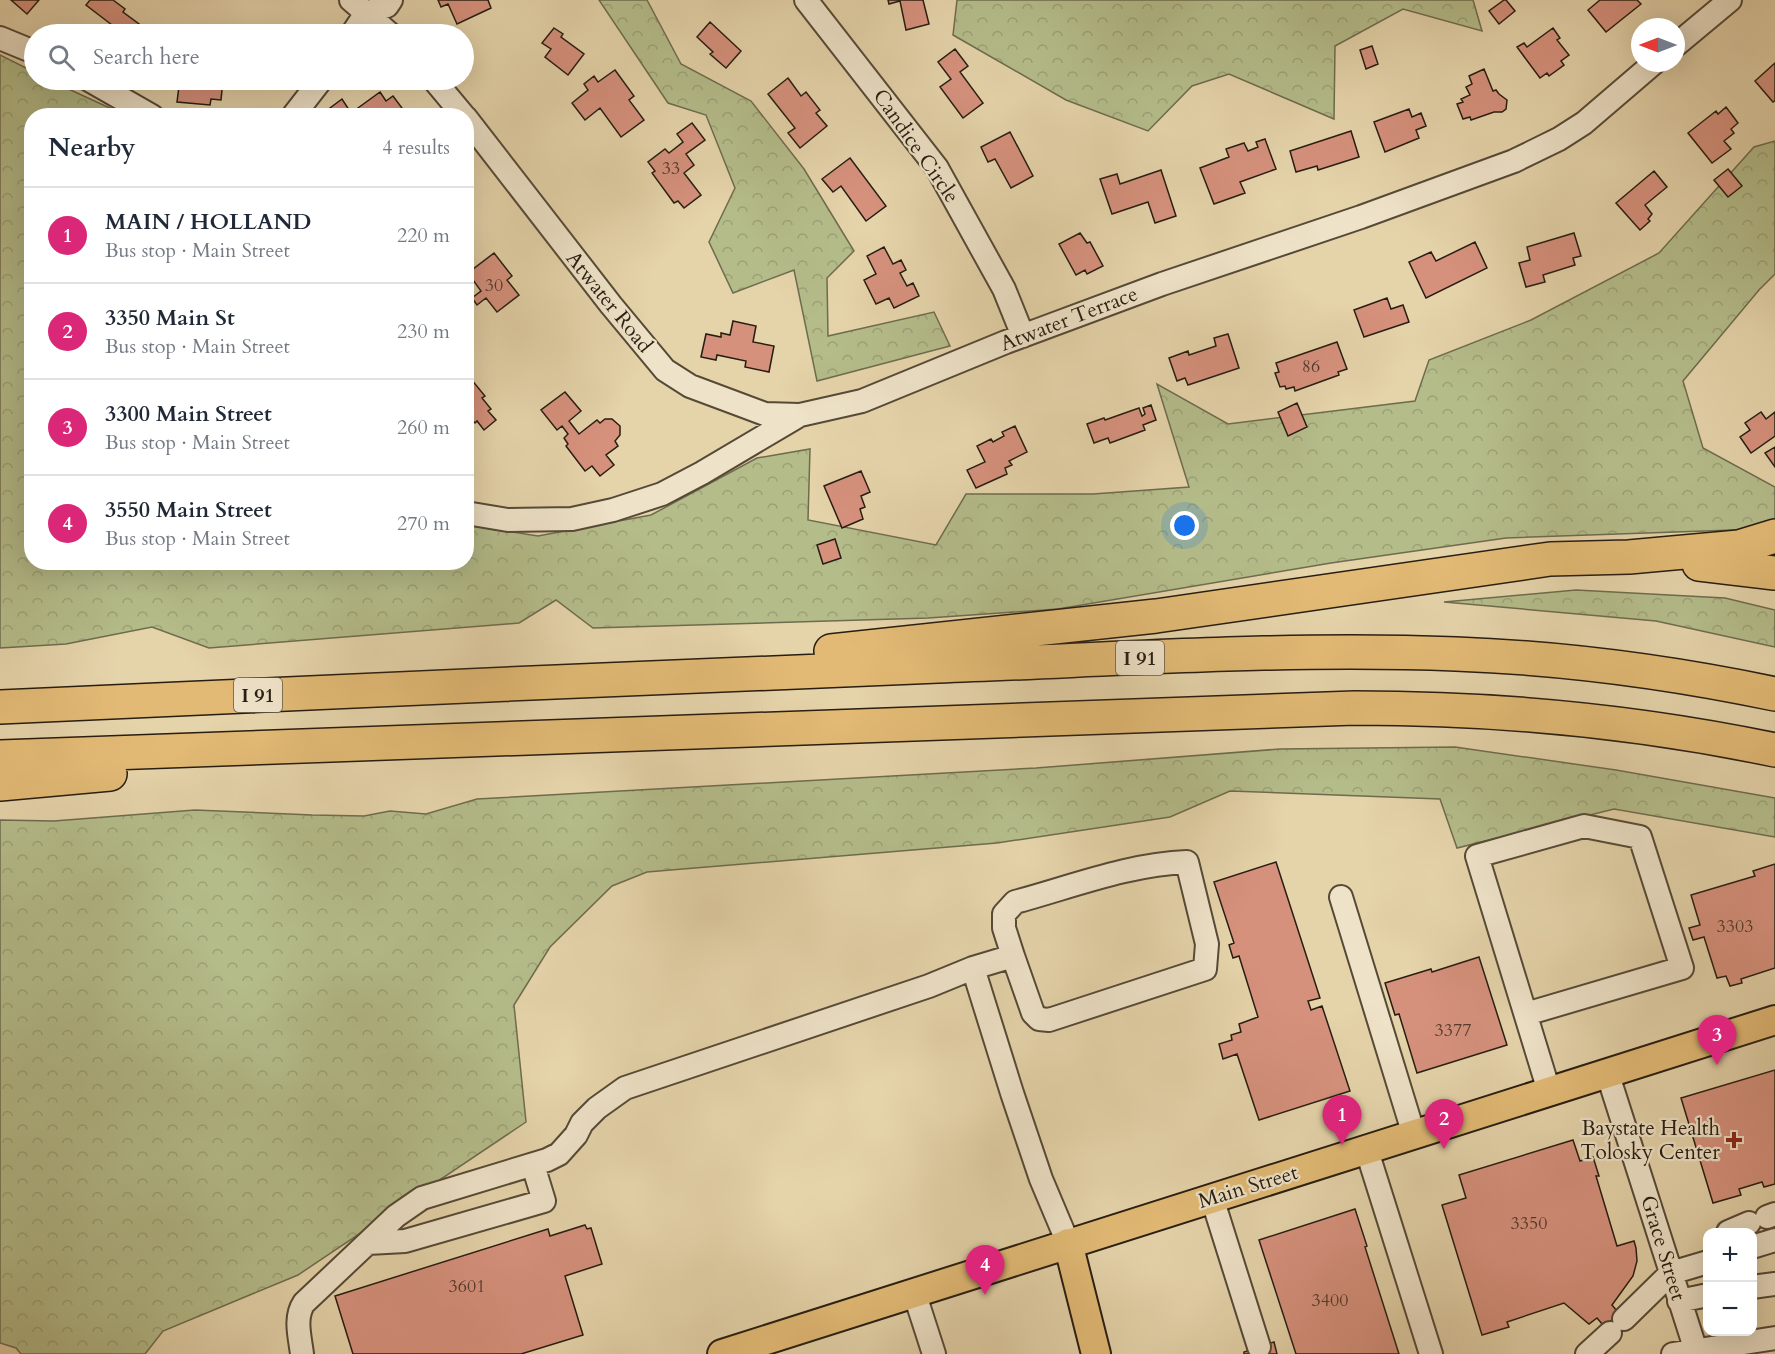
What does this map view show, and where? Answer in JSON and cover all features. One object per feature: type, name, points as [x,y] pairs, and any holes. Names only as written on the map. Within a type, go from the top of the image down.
[{"type":"highway","points":[[515,684],[1146,617],[1550,559],[1629,557],[1739,547],[1775,536]]},
{"type":"highway","points":[[1629,557],[1775,573]]},
{"type":"highway","name":"I 91","points":[[0,707],[1110,659],[1390,652],[1496,656],[1584,663],[1769,692]]},
{"type":"highway","points":[[0,757],[1250,711],[1390,708],[1495,712],[1596,720],[1775,750]]},
{"type":"highway","points":[[0,784],[509,740]]},
{"type":"main road","name":"Main Street","points":[[736,1352],[914,1292],[1367,1151],[1607,1072],[1775,1020]]},
{"type":"main road","points":[[1068,1244],[1096,1354]]},
{"type":"street","points":[[359,7],[387,6],[391,0]]},
{"type":"street","name":"Candice Circle","points":[[806,0],[937,168],[1004,289],[1023,336]]},
{"type":"street","points":[[1685,38],[1730,0]]},
{"type":"street","points":[[355,24],[359,7]]},
{"type":"street","points":[[359,7],[379,24]]},
{"type":"street","points":[[0,38],[24,48]]},
{"type":"street","name":"Atwater Terrace","points":[[474,514],[508,520],[572,519],[613,510],[662,494],[800,415],[862,401],[1023,336],[1162,284],[1361,217],[1514,161],[1559,139],[1584,123],[1644,72]]},
{"type":"street","points":[[106,90],[138,108]]},
{"type":"street","points":[[299,108],[313,90]]},
{"type":"street","name":"Atwater Road","points":[[442,90],[457,108]]},
{"type":"street","name":"Atwater Road","points":[[474,129],[611,305],[666,370],[690,386],[765,414],[800,415]]},
{"type":"street","points":[[1526,1014],[1682,968],[1640,837],[1584,826],[1477,856],[1549,1091]]},
{"type":"street","points":[[1187,862],[1207,944],[1205,969],[1049,1020],[1039,1019],[1033,1013],[1013,956],[1004,928],[1004,914],[1014,902],[1138,868],[1163,863],[1187,862]]},
{"type":"street","points":[[1341,897],[1414,1135]]},
{"type":"street","points":[[302,1354],[298,1320],[299,1310],[304,1303],[396,1216],[422,1198],[559,1154],[576,1135],[582,1123],[597,1108],[625,1088],[1013,956]]},
{"type":"street","points":[[973,968],[1041,1179],[1068,1244]]},
{"type":"street","name":"Grace Street","points":[[1607,1072],[1696,1352]]},
{"type":"street","points":[[1367,1151],[1431,1354]]},
{"type":"street","points":[[368,1243],[405,1241],[544,1201],[533,1164]]},
{"type":"street","points":[[1212,1198],[1259,1347]]},
{"type":"street","points":[[1740,1228],[1764,1218]]},
{"type":"street","points":[[1757,1245],[1775,1240]]},
{"type":"street","points":[[1587,1354],[1671,1273],[1703,1263]]},
{"type":"street","points":[[1757,1286],[1775,1284]]},
{"type":"street","points":[[914,1292],[934,1354]]},
{"type":"street","points":[[1679,1301],[1703,1296]]},
{"type":"street","points":[[1673,1354],[1775,1338]]},
{"type":"green space","points":[[599,0],[647,0],[681,64],[751,101],[804,169],[854,251],[827,278],[828,336],[934,312],[950,346],[817,381],[794,270],[733,293],[709,242],[735,188],[706,115],[668,103]]},
{"type":"green space","points":[[957,0],[1473,0],[1482,31],[1403,9],[1335,46],[1334,119],[1229,74],[1192,86],[1148,131],[1066,100],[953,35]]},
{"type":"green space","points":[[0,55],[24,67],[24,90],[71,90],[110,108],[24,108],[24,570],[474,570],[474,526],[538,536],[651,515],[757,458],[810,449],[808,520],[936,545],[966,494],[1093,494],[1189,487],[1157,384],[1228,424],[1415,401],[1429,360],[1531,320],[1659,253],[1754,147],[1775,141],[1775,274],[1683,381],[1703,448],[1775,487],[1775,520],[1762,529],[1506,538],[1331,563],[1058,609],[928,618],[593,628],[556,600],[519,623],[209,648],[152,627],[66,644],[0,648]]},
{"type":"green space","points":[[1576,590],[1725,598],[1775,610],[1775,647],[1656,621],[1444,602]]},
{"type":"green space","points":[[1455,747],[1616,770],[1775,798],[1775,837],[1614,809],[1457,848],[1440,799],[1230,791],[1170,817],[997,843],[647,872],[612,886],[550,947],[514,1005],[526,1122],[298,1275],[163,1331],[145,1354],[21,1354],[16,1348],[0,1343],[0,820],[54,821],[195,810],[364,816],[390,811],[426,814],[477,799],[1036,768],[1280,749]]},
{"type":"building","points":[[11,0],[39,0],[27,14]]},
{"type":"building","points":[[90,0],[113,0],[125,9],[123,12],[139,24],[111,24],[86,5]]},
{"type":"building","points":[[438,0],[488,0],[491,8],[457,24],[448,4],[441,7]]},
{"type":"building","points":[[888,0],[923,0],[929,24],[906,30],[900,1],[889,4]]},
{"type":"building","points":[[1504,0],[1515,11],[1499,24],[1489,11]]},
{"type":"building","points":[[1600,0],[1637,0],[1641,4],[1606,32],[1588,10]]},
{"type":"building","points":[[710,22],[741,51],[726,68],[710,54],[713,52],[697,37]]},
{"type":"building","points":[[554,28],[563,34],[561,37],[584,54],[568,75],[545,57],[551,49],[542,43]]},
{"type":"building","points":[[1553,28],[1560,38],[1557,40],[1569,55],[1561,61],[1564,65],[1549,76],[1547,73],[1540,78],[1517,47],[1524,43],[1527,47]]},
{"type":"building","points":[[1372,46],[1378,64],[1366,69],[1360,50]]},
{"type":"building","points":[[955,49],[968,66],[960,72],[983,103],[963,118],[940,87],[951,79],[938,62]]},
{"type":"building","points":[[1775,63],[1775,101],[1773,102],[1755,81]]},
{"type":"building","points":[[1484,69],[1493,91],[1496,90],[1507,100],[1506,109],[1471,120],[1470,117],[1463,119],[1457,104],[1463,102],[1461,99],[1470,95],[1466,87],[1472,84],[1469,76]]},
{"type":"building","points":[[615,70],[634,96],[629,100],[644,120],[621,137],[600,108],[585,120],[572,103],[588,90],[584,84],[594,76],[598,82]]},
{"type":"building","points":[[788,78],[801,96],[806,92],[820,110],[816,113],[827,126],[800,148],[788,133],[795,128],[768,94]]},
{"type":"building","points":[[178,90],[222,90],[221,100],[211,99],[210,105],[177,102]]},
{"type":"building","points":[[380,92],[386,101],[393,96],[402,108],[358,108]]},
{"type":"building","points":[[342,99],[348,108],[330,108]]},
{"type":"building","points":[[1726,107],[1738,123],[1731,129],[1734,133],[1724,141],[1731,149],[1712,163],[1688,133],[1716,111],[1718,114]]},
{"type":"building","points":[[1409,109],[1412,117],[1421,113],[1426,126],[1416,130],[1419,138],[1385,152],[1374,122]]},
{"type":"building","points":[[692,123],[705,140],[686,154],[694,165],[684,173],[701,195],[684,208],[678,201],[674,203],[652,173],[655,171],[648,162],[665,149],[669,153],[683,142],[677,134]]},
{"type":"building","points":[[1351,131],[1359,157],[1318,170],[1317,166],[1296,172],[1290,151]]},
{"type":"building","points":[[1010,132],[1033,176],[1011,188],[995,159],[988,162],[981,147]]},
{"type":"building","points":[[1265,139],[1276,169],[1240,182],[1245,193],[1214,204],[1200,168],[1229,157],[1226,149],[1244,143],[1248,151],[1258,147],[1256,142]]},
{"type":"building","points":[[850,158],[886,206],[866,221],[841,186],[833,192],[822,179]]},
{"type":"building","points":[[1728,169],[1742,186],[1728,197],[1714,180]]},
{"type":"building","points":[[1161,170],[1176,216],[1155,223],[1148,202],[1112,214],[1100,179],[1117,174],[1120,184]]},
{"type":"building","points":[[1654,171],[1667,187],[1645,205],[1652,214],[1648,219],[1650,221],[1640,230],[1616,203]]},
{"type":"building","points":[[1080,233],[1087,243],[1090,242],[1103,266],[1087,274],[1085,270],[1076,275],[1059,244]]},
{"type":"building","points":[[1574,233],[1581,256],[1573,258],[1575,265],[1543,275],[1545,282],[1526,287],[1519,263],[1530,260],[1527,247]]},
{"type":"building","points":[[1475,242],[1487,268],[1426,298],[1409,262],[1431,252],[1436,261]]},
{"type":"building","points":[[884,247],[893,264],[901,260],[906,270],[900,273],[907,286],[913,283],[919,296],[894,308],[889,298],[876,304],[864,280],[876,274],[867,256]]},
{"type":"building","points":[[494,253],[512,276],[507,280],[519,295],[497,312],[486,298],[477,305],[474,296],[481,291],[474,281],[474,268]]},
{"type":"building","points":[[1387,298],[1391,309],[1403,305],[1409,322],[1364,337],[1354,310]]},
{"type":"building","points":[[733,321],[756,326],[753,342],[774,346],[769,372],[745,367],[746,361],[717,355],[716,360],[701,357],[706,334],[721,337],[721,333],[730,335]]},
{"type":"building","points":[[1228,334],[1239,368],[1188,385],[1185,378],[1177,381],[1169,358],[1188,351],[1189,355],[1216,346],[1214,338]]},
{"type":"building","points":[[1337,342],[1347,369],[1338,372],[1339,375],[1295,391],[1294,387],[1286,389],[1285,386],[1280,387],[1275,373],[1279,372],[1276,363]]},
{"type":"building","points":[[474,383],[485,396],[482,398],[491,409],[488,411],[496,420],[484,430],[477,421],[475,423]]},
{"type":"building","points":[[565,392],[581,411],[569,421],[579,434],[597,420],[600,423],[605,419],[612,419],[620,426],[620,435],[615,441],[618,446],[606,455],[614,465],[600,476],[592,466],[585,471],[566,446],[568,444],[564,438],[568,434],[562,426],[557,430],[541,410]]},
{"type":"building","points":[[1297,403],[1307,427],[1288,436],[1278,412]]},
{"type":"building","points":[[1151,405],[1156,420],[1143,425],[1145,430],[1110,443],[1108,438],[1094,443],[1087,424],[1139,408],[1142,416],[1145,414],[1143,408]]},
{"type":"building","points":[[1761,412],[1766,419],[1775,412],[1775,436],[1751,453],[1740,437],[1750,430],[1745,423]]},
{"type":"building","points":[[1015,426],[1027,452],[1009,461],[1012,465],[1005,468],[1007,474],[976,488],[967,470],[985,462],[977,446],[991,439],[993,442],[1004,436],[1002,432]]},
{"type":"building","points":[[1775,447],[1775,467],[1765,453]]},
{"type":"building","points":[[861,471],[870,492],[861,496],[865,507],[860,509],[863,519],[842,528],[824,486]]},
{"type":"building","points":[[835,539],[841,558],[823,564],[817,545]]},
{"type":"building","points":[[1276,862],[1320,998],[1308,1001],[1311,1010],[1322,1006],[1350,1091],[1259,1120],[1237,1054],[1223,1059],[1219,1044],[1232,1040],[1231,1035],[1241,1032],[1239,1024],[1258,1017],[1239,956],[1233,958],[1229,945],[1234,943],[1214,882]]},
{"type":"building","points":[[1775,864],[1775,968],[1741,979],[1742,983],[1730,986],[1726,976],[1717,978],[1704,937],[1693,940],[1689,928],[1700,925],[1691,895],[1755,876],[1753,871]]},
{"type":"building","points":[[1479,957],[1507,1045],[1417,1073],[1399,1014],[1395,1015],[1385,983],[1431,969],[1432,972]]},
{"type":"building","name":"Baystate Health Tolosky Center","points":[[1775,1070],[1775,1184],[1764,1187],[1762,1182],[1739,1189],[1741,1195],[1713,1203],[1681,1098]]},
{"type":"building","points":[[1573,1140],[1580,1161],[1593,1157],[1599,1176],[1596,1176],[1617,1246],[1634,1241],[1637,1261],[1633,1276],[1612,1305],[1627,1323],[1610,1333],[1597,1318],[1589,1324],[1564,1303],[1507,1322],[1509,1327],[1482,1335],[1442,1205],[1466,1198],[1459,1175]]},
{"type":"building","points":[[1355,1209],[1399,1354],[1296,1354],[1259,1240]]},
{"type":"building","points":[[585,1225],[587,1229],[591,1228],[602,1264],[565,1276],[583,1335],[521,1354],[353,1354],[335,1296],[548,1229],[550,1236]]},
{"type":"building","points":[[1274,1342],[1277,1354],[1244,1354],[1244,1352]]},
{"type":"place","name":"3300 Main Street","points":[[1717,1065]]},
{"type":"place","name":"Baystate Health Tolosky Center","points":[[1734,1140]]},
{"type":"place","name":"MAIN / HOLLAND","points":[[1342,1145]]},
{"type":"place","name":"3350 Main St","points":[[1444,1149]]},
{"type":"place","name":"3550 Main Street","points":[[985,1295]]}]
